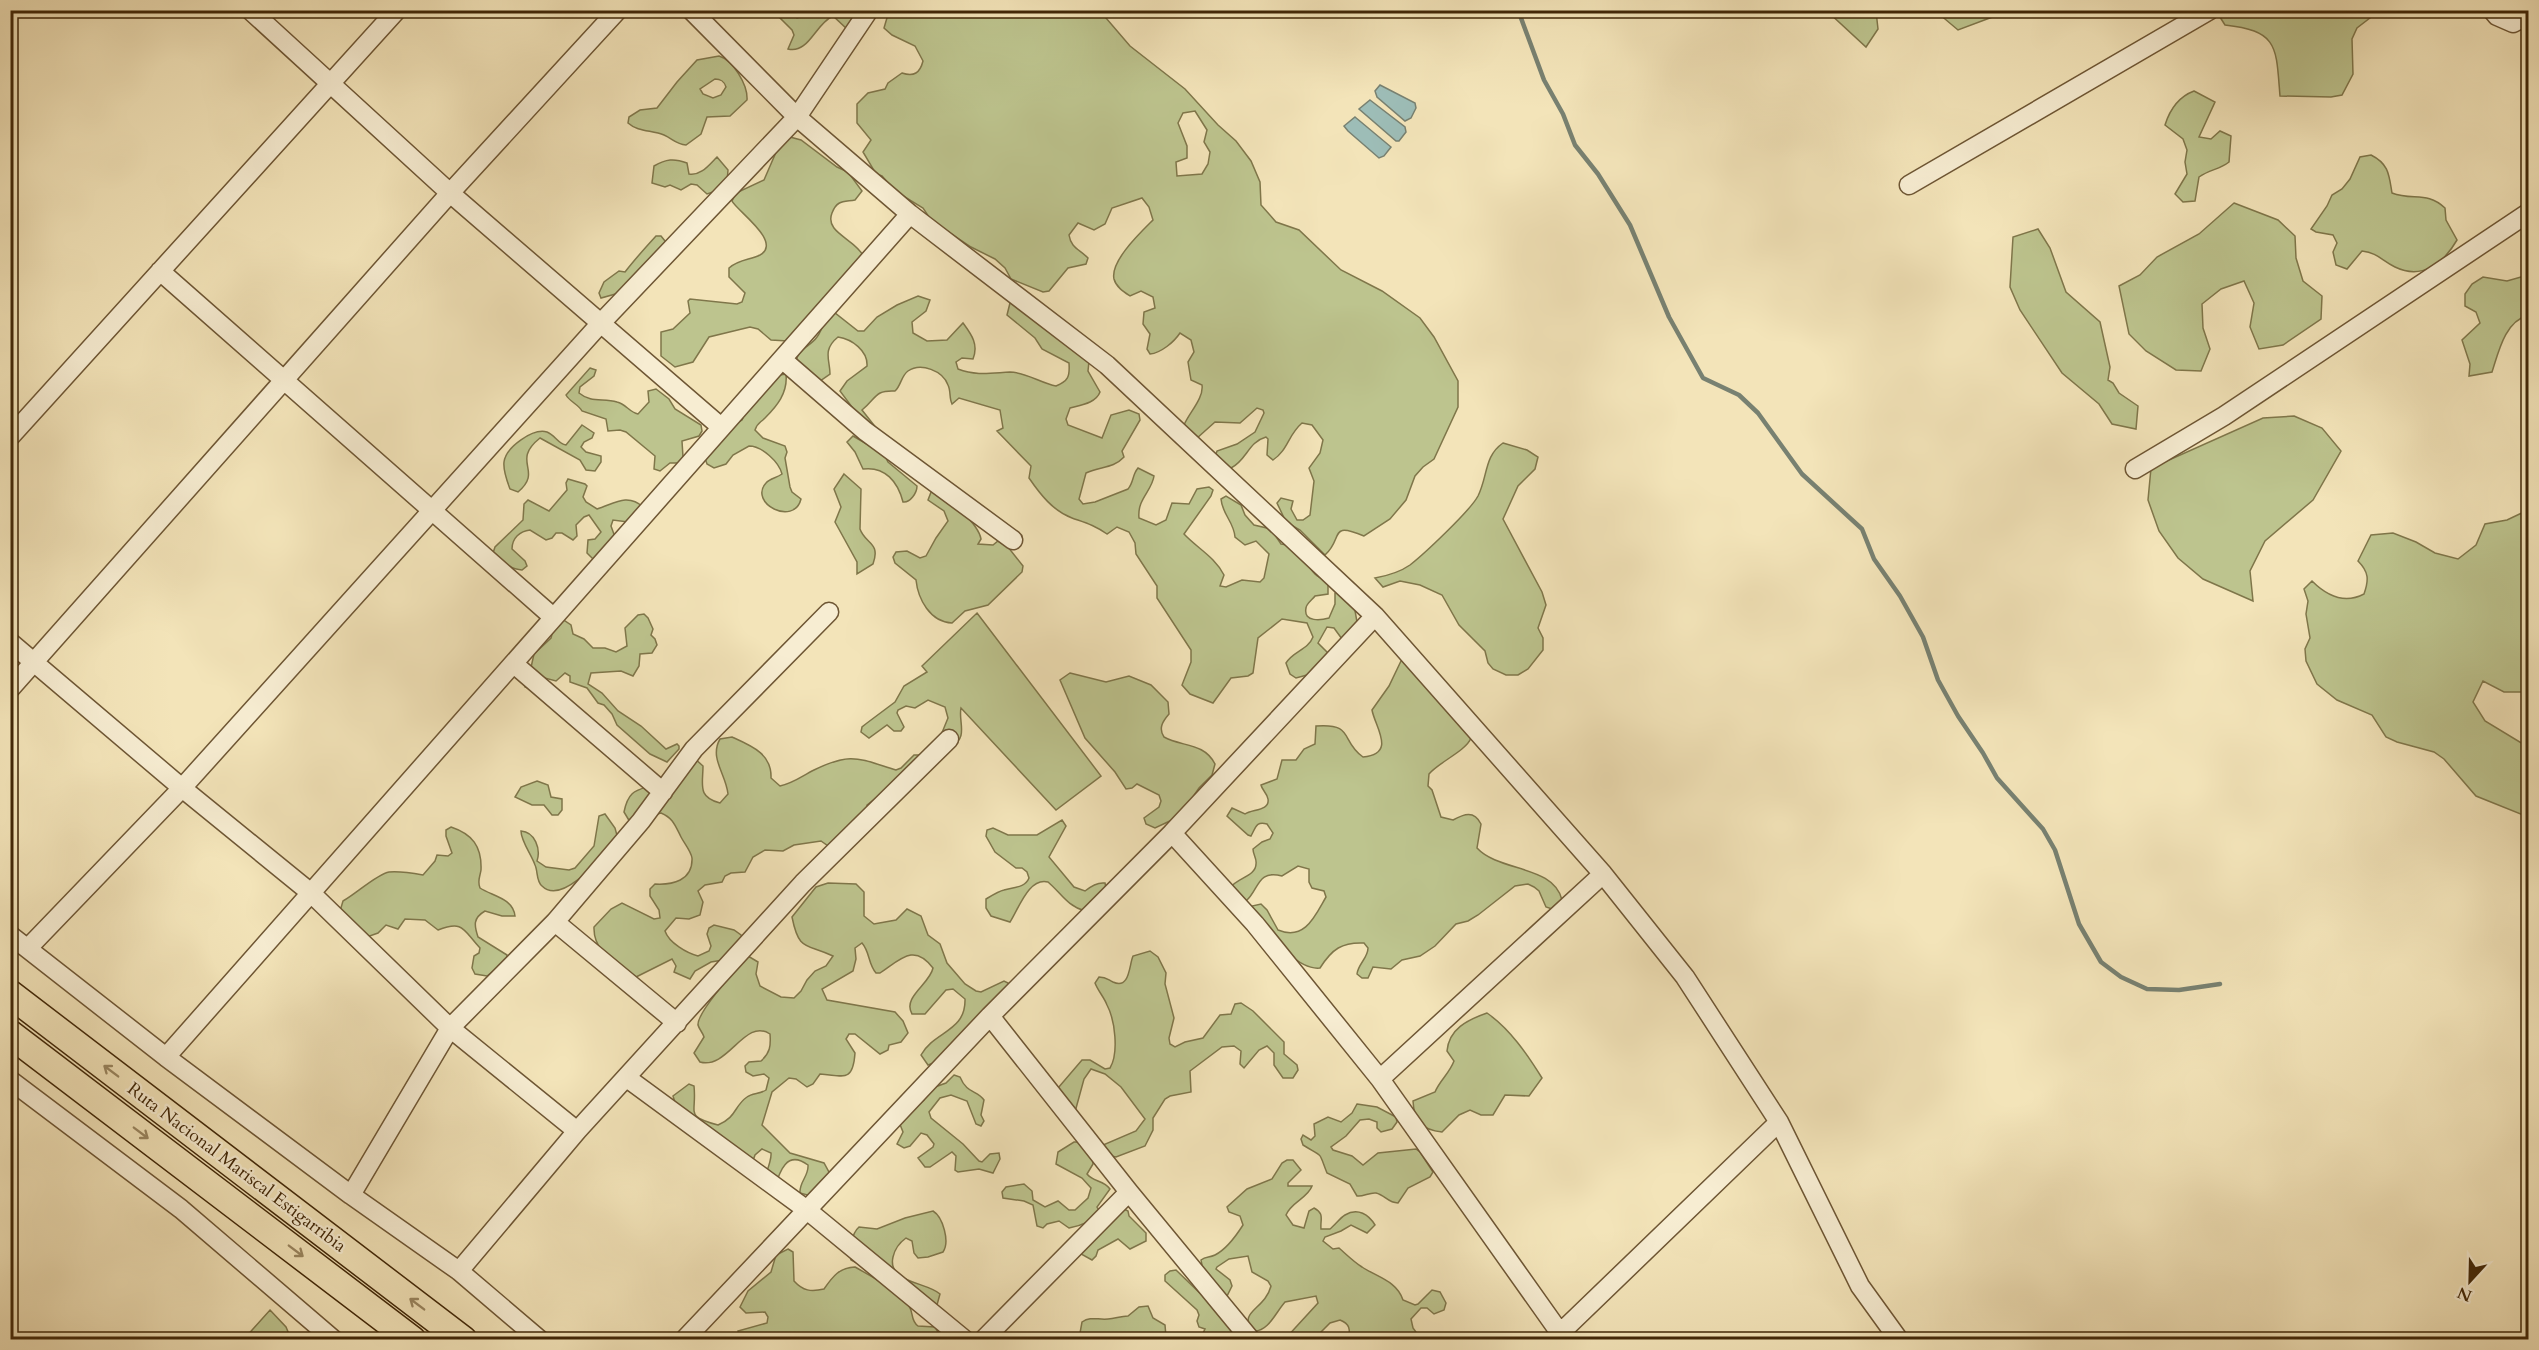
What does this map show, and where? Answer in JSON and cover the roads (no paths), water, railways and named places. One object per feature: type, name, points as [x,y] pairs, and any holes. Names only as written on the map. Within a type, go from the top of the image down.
[{"type":"highway","name":"Ruta Nacional Mariscal Estigarribia","points":[[10,994],[463,1340]]},
{"type":"highway","name":"Ruta Nacional Mariscal Estigarribia","points":[[10,1034],[412,1340]]},
{"type":"street","points":[[250,10],[450,194],[721,427]]},
{"type":"street","points":[[10,437],[397,10]]},
{"type":"street","points":[[10,689],[450,194],[618,10]]},
{"type":"street","points":[[691,10],[797,117],[910,214],[1107,364],[1376,616],[1604,874],[1685,977],[1779,1122],[1860,1287],[1899,1340]]},
{"type":"street","points":[[28,948],[182,788],[600,324],[797,117],[869,10]]},
{"type":"street","points":[[1909,185],[2210,10]]},
{"type":"street","points":[[2492,10],[2497,16],[2512,23],[2529,15]]},
{"type":"street","points":[[2135,469],[2224,416],[2529,213]]},
{"type":"street","points":[[166,1057],[910,214]]},
{"type":"street","points":[[160,271],[553,617]]},
{"type":"street","points":[[783,360],[865,431],[1013,540]]},
{"type":"street","points":[[351,1195],[450,1028],[555,922],[641,821],[694,749],[829,612]]},
{"type":"street","points":[[684,1340],[990,1016],[1172,833],[1376,616]]},
{"type":"street","points":[[10,642],[182,788],[311,893],[450,1028],[577,1131]]},
{"type":"street","points":[[514,664],[663,792]]},
{"type":"street","points":[[459,1271],[577,1131],[802,883],[950,739]]},
{"type":"street","points":[[1172,833],[1255,924],[1380,1079],[1556,1336],[1779,1122]]},
{"type":"street","points":[[1380,1079],[1604,874]]},
{"type":"street","points":[[555,922],[677,1023]]},
{"type":"street","points":[[10,935],[166,1057],[351,1195],[459,1271],[540,1340]]},
{"type":"street","points":[[990,1016],[1129,1192],[1251,1340]]},
{"type":"street","points":[[627,1078],[807,1210],[965,1340]]},
{"type":"street","points":[[10,1080],[181,1209],[334,1340]]},
{"type":"street","points":[[982,1340],[1129,1192]]},
{"type":"water","points":[[1380,85],[1415,103],[1416,108],[1411,118],[1405,121],[1377,97],[1375,91]]},
{"type":"water","points":[[1370,100],[1405,127],[1406,132],[1399,141],[1396,141],[1359,109]]},
{"type":"water","points":[[1355,117],[1391,147],[1384,156],[1379,158],[1344,126]]},
{"type":"waterway","points":[[1518,10],[1544,80],[1563,114],[1575,145],[1598,174],[1630,225],[1669,317],[1703,378],[1739,395],[1758,413],[1802,474],[1862,529],[1874,559],[1900,596],[1923,637],[1938,680],[1958,716],[1997,778],[2043,829],[2055,850],[2079,924],[2101,962],[2121,977],[2147,989],[2179,990],[2220,984]]}]
